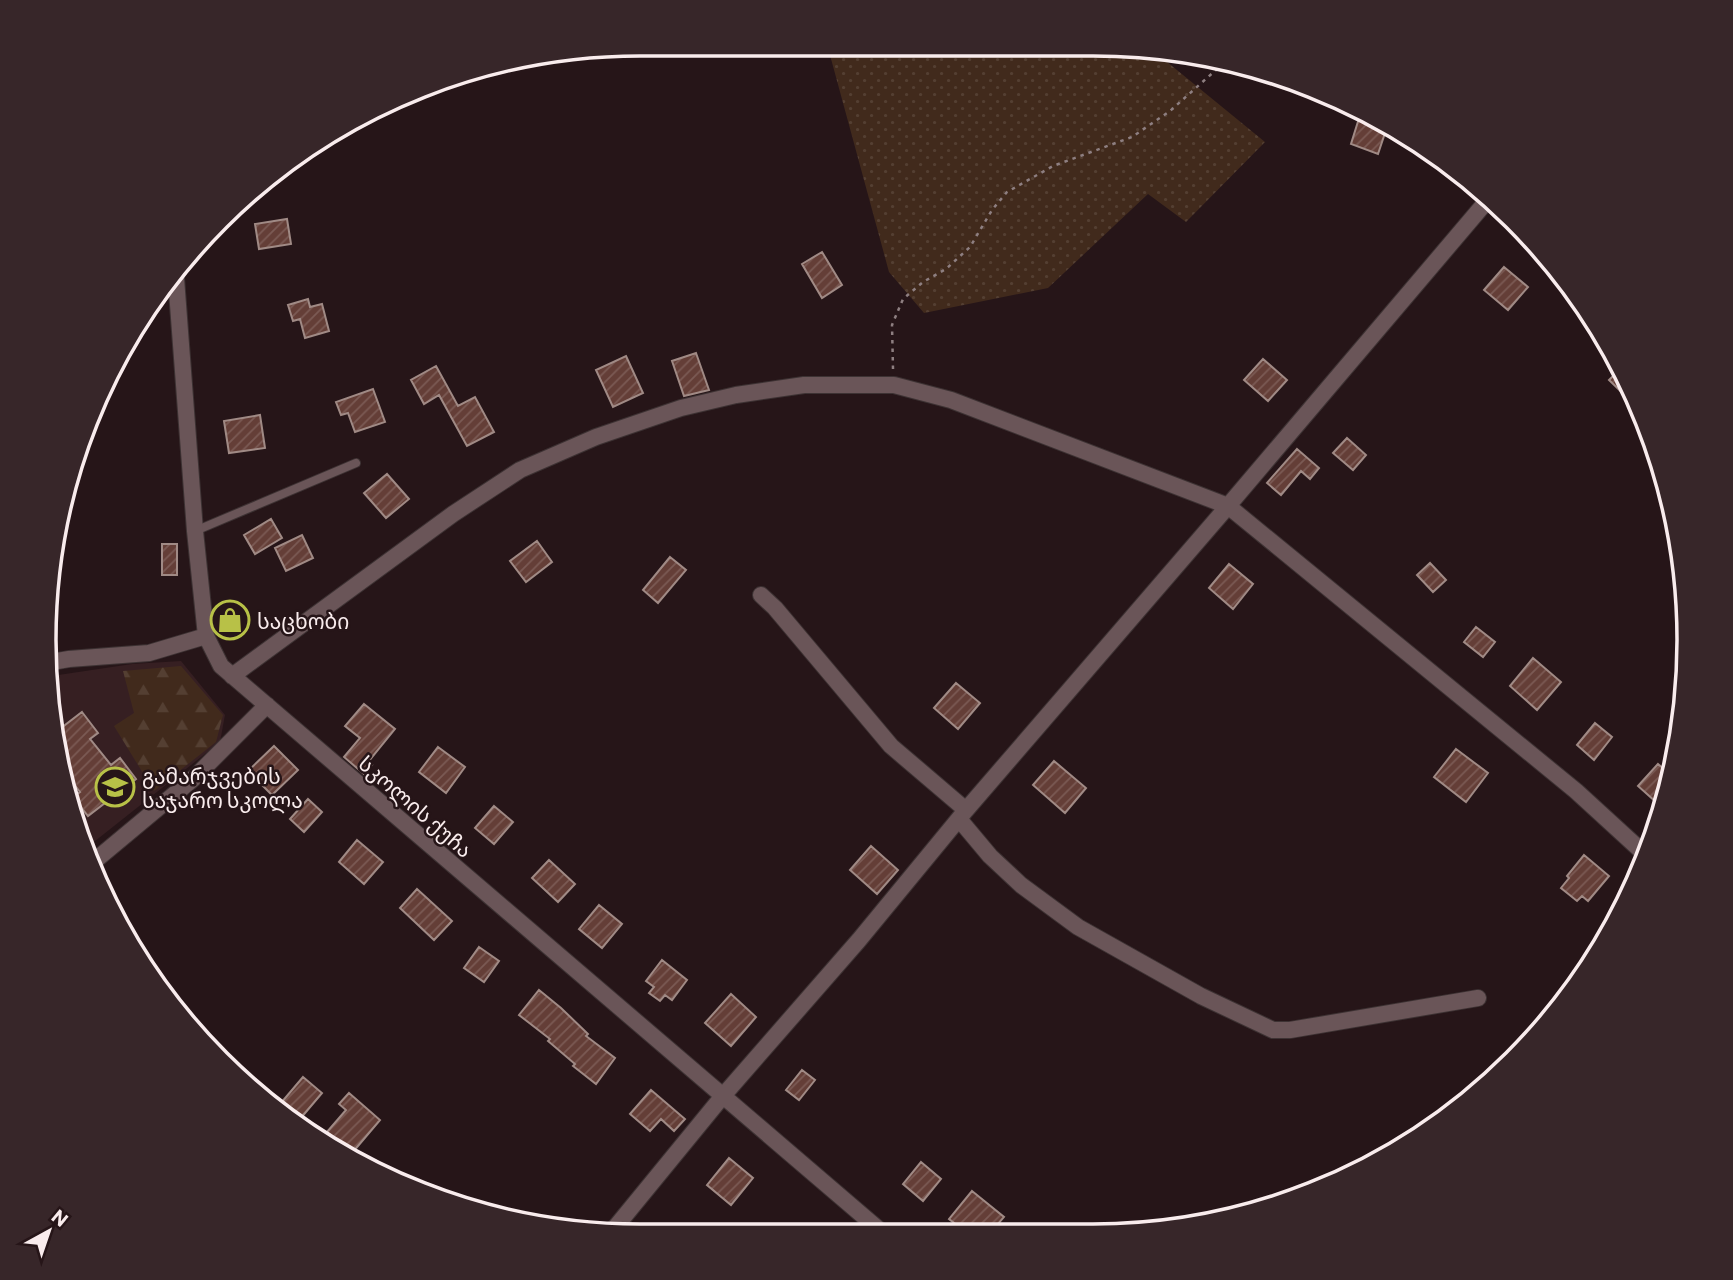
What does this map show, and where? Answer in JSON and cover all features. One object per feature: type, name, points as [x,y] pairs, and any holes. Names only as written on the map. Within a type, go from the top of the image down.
[{"type":"street","points":[[618,1223],[722,1097],[859,940],[962,815],[1483,206]]},
{"type":"street","name":"სკოლის ქუჩა","points":[[177,285],[195,531],[206,636],[221,666],[872,1224]]},
{"type":"street","points":[[232,676],[453,514],[520,470],[596,437],[681,408],[736,395],[804,385],[894,385],[951,400],[1228,506],[1576,791],[1638,848]]},
{"type":"street","points":[[761,595],[775,608],[891,746],[962,815],[990,856],[1020,886],[1053,911],[1201,996],[1273,1030],[1290,1030],[1478,998]]},
{"type":"street","points":[[57,661],[149,653],[206,636]]},
{"type":"street","points":[[98,858],[194,778],[267,705]]},
{"type":"lane","points":[[195,531],[356,463]]},
{"type":"path","points":[[894,385],[892,324],[903,299],[923,282],[946,269],[970,247],[992,210],[1007,192],[1053,166],[1132,137],[1170,111],[1217,69]]},
{"type":"shaded area","name":"გამარჯვების საჯარო სკოლა","points":[[181,661],[225,715],[220,742],[93,843],[67,754],[57,675],[132,664]]},
{"type":"green space","points":[[830,56],[1093,56],[1165,61],[1265,142],[1186,222],[1148,194],[1048,288],[924,313],[889,272]]},
{"type":"green space","points":[[181,666],[223,715],[216,742],[154,791],[114,726],[134,713],[123,671]]},
{"type":"building","points":[[1358,120],[1385,134],[1378,154],[1351,144]]},
{"type":"building","points":[[287,219],[291,244],[259,249],[255,224]]},
{"type":"building","points":[[822,252],[842,285],[822,298],[802,264]]},
{"type":"building","points":[[1504,267],[1528,287],[1508,310],[1484,290]]},
{"type":"building","points":[[308,299],[310,307],[322,304],[329,331],[305,338],[300,319],[293,321],[288,305]]},
{"type":"building","points":[[696,353],[709,390],[684,396],[672,361]]},
{"type":"building","points":[[626,356],[643,393],[613,407],[596,370]]},
{"type":"building","points":[[1263,359],[1287,380],[1268,401],[1244,380]]},
{"type":"building","points":[[436,366],[458,406],[475,397],[494,432],[467,446],[439,395],[424,404],[411,380]]},
{"type":"building","points":[[1614,375],[1622,392],[1609,380]]},
{"type":"building","points":[[373,389],[385,422],[355,432],[348,413],[341,415],[336,402]]},
{"type":"building","points":[[260,415],[265,448],[229,453],[224,421]]},
{"type":"building","points":[[1347,438],[1366,455],[1353,470],[1333,453]]},
{"type":"building","points":[[1297,449],[1319,468],[1310,479],[1301,471],[1281,495],[1267,483]]},
{"type":"building","points":[[387,474],[409,499],[386,518],[364,493]]},
{"type":"building","points":[[271,519],[282,538],[255,554],[244,535]]},
{"type":"building","points":[[302,535],[313,558],[286,571],[275,548]]},
{"type":"building","points":[[537,541],[552,562],[526,582],[510,561]]},
{"type":"building","points":[[162,544],[177,544],[177,575],[162,575]]},
{"type":"building","points":[[670,557],[686,570],[658,603],[643,590]]},
{"type":"building","points":[[1430,563],[1446,580],[1433,592],[1417,575]]},
{"type":"building","points":[[1229,564],[1253,584],[1233,609],[1209,588]]},
{"type":"building","name":"საცხობი","points":[[237,605],[245,626],[223,634],[215,614]]},
{"type":"building","points":[[1476,627],[1495,642],[1483,657],[1464,642]]},
{"type":"building","points":[[1533,658],[1561,682],[1537,710],[1510,686]]},
{"type":"building","points":[[956,683],[980,703],[958,729],[934,708]]},
{"type":"building","points":[[364,704],[395,729],[368,762],[372,765],[364,774],[344,757],[360,738],[345,726]]},
{"type":"building","points":[[82,712],[98,733],[90,739],[111,765],[120,758],[136,779],[88,816],[81,807],[77,794],[80,792],[75,785],[63,727]]},
{"type":"building","points":[[1595,723],[1612,737],[1594,760],[1577,745]]},
{"type":"building","points":[[274,746],[298,770],[272,795],[248,771]]},
{"type":"building","points":[[438,747],[465,767],[446,793],[419,772]]},
{"type":"building","points":[[1456,749],[1488,773],[1466,802],[1434,777]]},
{"type":"building","points":[[1054,761],[1086,788],[1065,813],[1033,785]]},
{"type":"building","points":[[1658,764],[1663,768],[1654,800],[1638,786]]},
{"type":"building","points":[[308,799],[322,812],[304,832],[290,819]]},
{"type":"building","points":[[494,806],[513,822],[494,844],[475,828]]},
{"type":"building","points":[[357,840],[383,862],[364,884],[339,862]]},
{"type":"building","points":[[871,846],[898,870],[877,894],[850,870]]},
{"type":"building","points":[[1584,855],[1609,876],[1588,901],[1582,896],[1577,901],[1561,888]]},
{"type":"building","points":[[549,860],[575,884],[558,902],[532,878]]},
{"type":"building","points":[[417,889],[452,921],[434,940],[400,908]]},
{"type":"building","points":[[599,905],[622,924],[602,948],[579,929]]},
{"type":"building","points":[[479,947],[499,961],[484,982],[464,968]]},
{"type":"building","points":[[662,960],[687,980],[672,1000],[665,995],[660,1001],[649,993],[654,987],[646,981]]},
{"type":"building","points":[[539,990],[588,1034],[586,1036],[615,1058],[596,1084],[573,1066],[575,1064],[548,1041],[550,1039],[519,1015]]},
{"type":"building","points":[[731,994],[756,1017],[731,1046],[705,1023]]},
{"type":"building","points":[[802,1070],[815,1080],[799,1100],[786,1090]]},
{"type":"building","points":[[303,1077],[322,1093],[302,1116],[282,1102]]},
{"type":"building","points":[[651,1090],[685,1119],[674,1131],[661,1119],[650,1131],[630,1114]]},
{"type":"building","points":[[349,1093],[380,1120],[355,1150],[327,1132],[346,1110],[339,1104]]},
{"type":"building","points":[[729,1158],[753,1178],[731,1205],[707,1185]]},
{"type":"building","points":[[921,1162],[941,1179],[923,1201],[903,1184]]},
{"type":"building","points":[[972,1191],[1004,1217],[998,1224],[956,1224],[949,1219]]},
{"type":"place","name":"საცხობი","points":[[230,620]]},
{"type":"place","name":"გამარჯვების საჯარო სკოლა","points":[[115,787]]}]
